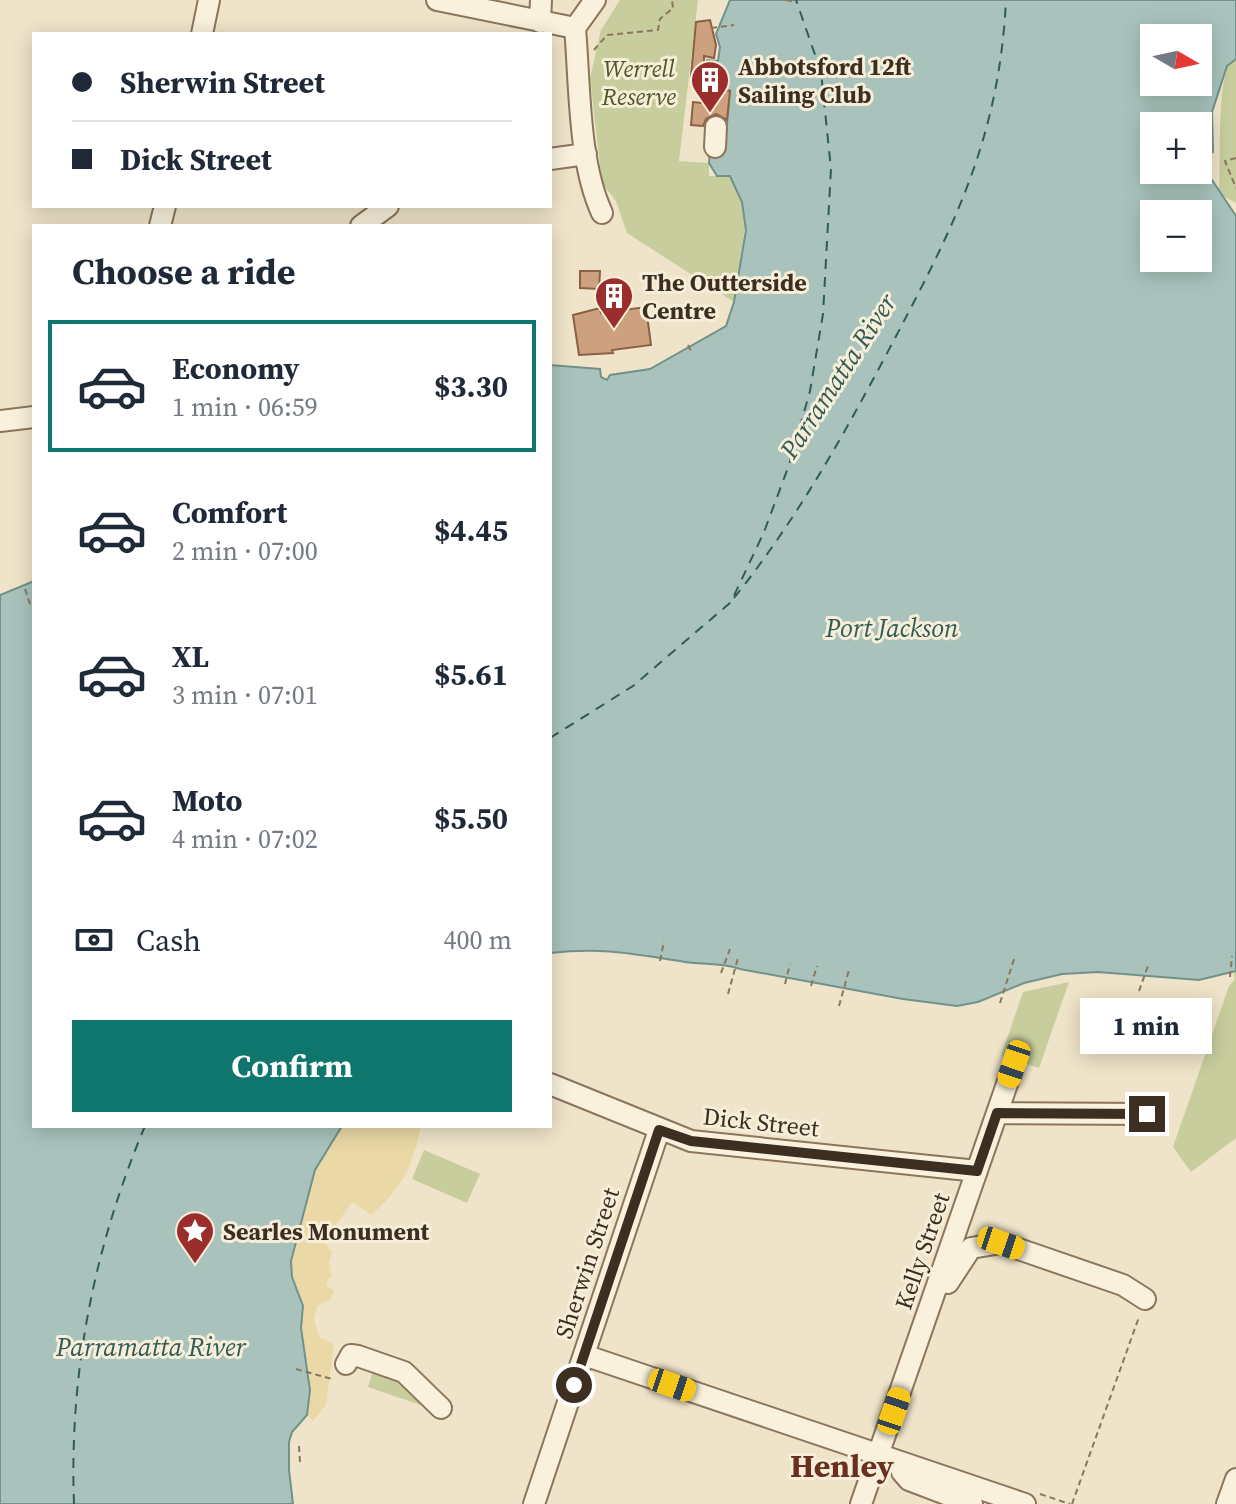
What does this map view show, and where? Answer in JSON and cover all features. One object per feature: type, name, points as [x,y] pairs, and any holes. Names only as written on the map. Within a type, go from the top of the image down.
[{"type":"street","points":[[202,32],[209,0]]},
{"type":"street","points":[[437,0],[575,28]]},
{"type":"street","points":[[540,22],[541,0]]},
{"type":"street","points":[[595,0],[575,28],[586,154],[594,196],[602,213]]},
{"type":"street","points":[[552,159],[586,154]]},
{"type":"street","points":[[364,224],[385,208]]},
{"type":"street","points":[[0,421],[32,417]]},
{"type":"street","name":"Kelly Street","points":[[861,1504],[1014,1064]]},
{"type":"street","name":"Dick Street","points":[[552,1085],[691,1141],[977,1171]]},
{"type":"street","points":[[997,1113],[1147,1114]]},
{"type":"street","name":"Sherwin Street","points":[[534,1504],[659,1130]]},
{"type":"street","points":[[924,1325],[957,1265],[971,1248],[984,1244],[1001,1243],[1055,1261],[1123,1285],[1145,1299]]},
{"type":"street","points":[[346,1364],[351,1355],[404,1372],[441,1408]]},
{"type":"street","points":[[584,1355],[1025,1504]]},
{"type":"street","points":[[903,1463],[902,1472],[909,1480],[972,1504]]},
{"type":"street","points":[[1227,1504],[1236,1479]]},
{"type":"path","points":[[588,56],[607,35],[658,30],[660,19],[673,8],[672,0]]},
{"type":"path","points":[[786,0],[795,2]]},
{"type":"path","points":[[711,28],[734,25]]},
{"type":"path","points":[[1236,158],[1225,161],[1236,188]]},
{"type":"path","points":[[688,345],[692,353]]},
{"type":"path","points":[[25,589],[30,604]]},
{"type":"path","points":[[660,961],[664,941]]},
{"type":"path","points":[[721,973],[730,949]]},
{"type":"path","points":[[1000,1003],[1015,956]]},
{"type":"path","points":[[1230,977],[1232,956]]},
{"type":"path","points":[[728,994],[738,958]]},
{"type":"path","points":[[1139,991],[1149,963]]},
{"type":"path","points":[[785,984],[790,964]]},
{"type":"path","points":[[811,986],[817,966]]},
{"type":"path","points":[[839,1006],[849,970]]},
{"type":"path","points":[[1072,1504],[1145,1299]]},
{"type":"path","points":[[296,1369],[332,1379]]},
{"type":"path","points":[[299,1446],[300,1462]]},
{"type":"green space","name":"Werrell Reserve","points":[[620,0],[698,0],[679,161],[709,163],[709,176],[730,176],[742,202],[746,220],[734,302],[627,233],[616,201],[602,183],[590,78],[601,30]]},
{"type":"green space","points":[[1236,59],[1236,203],[1219,194],[1222,98],[1227,66]]},
{"type":"green space","points":[[1233,971],[1236,971],[1236,1138],[1191,1172],[1173,1147],[1229,986],[1235,979]]},
{"type":"green space","points":[[1069,982],[1039,1068],[1001,1056],[1023,992]]},
{"type":"green space","points":[[424,1150],[480,1174],[467,1203],[412,1179]]},
{"type":"green space","points":[[375,1365],[408,1378],[438,1411],[368,1387]]},
{"type":"sand","points":[[341,1128],[420,1128],[410,1165],[391,1195],[371,1215],[352,1202],[324,1242],[332,1252],[329,1262],[332,1278],[326,1286],[335,1290],[330,1299],[317,1306],[314,1319],[319,1337],[334,1344],[326,1405],[313,1421],[307,1415],[310,1376],[301,1328],[303,1306],[292,1277],[291,1261],[315,1170]]},
{"type":"water","name":"Port Jackson","points":[[730,0],[1236,0],[1236,59],[1227,66],[1212,112],[1140,112],[1140,184],[1212,184],[1212,180],[1236,216],[1236,971],[1199,980],[1098,972],[1062,974],[1024,983],[978,1002],[957,1006],[903,999],[720,964],[603,951],[552,953],[552,365],[600,369],[601,377],[607,380],[610,375],[650,369],[726,326],[734,302],[746,230],[742,202],[730,176],[717,176],[709,163],[711,134],[726,135],[730,91],[703,88],[707,60],[718,61],[720,47],[716,34]]},
{"type":"water","name":"Parramatta River","points":[[32,582],[32,1128],[341,1128],[315,1170],[291,1261],[292,1277],[303,1306],[301,1328],[310,1390],[307,1415],[292,1432],[289,1442],[293,1504],[0,1504],[0,595]]},
{"type":"building","points":[[710,20],[716,45],[714,58],[704,56],[704,77],[691,76],[696,22]]},
{"type":"building","name":"Abbotsford 12ft Sailing Club","points":[[703,88],[730,91],[727,120],[716,114],[706,119],[703,126],[691,125],[693,102],[702,103]]},
{"type":"building","points":[[580,271],[600,271],[599,289],[580,288]]},
{"type":"building","name":"The Outterside Centre","points":[[646,307],[651,345],[612,350],[613,353],[579,355],[573,315],[600,308],[601,313]]},
{"type":"ferry route","points":[[552,737],[633,686],[731,602],[764,532],[789,465],[810,391],[823,314],[831,169],[821,72],[796,0]]},
{"type":"ferry route","points":[[734,598],[777,541],[833,451],[909,312],[950,228],[982,144],[1001,52],[1006,0]]},
{"type":"ferry route","points":[[74,1504],[76,1407],[88,1311],[112,1218],[144,1128]]},
{"type":"place","name":"Abbotsford 12ft Sailing Club","points":[[710,114]]},
{"type":"place","name":"The Outterside Centre","points":[[614,330]]},
{"type":"place","name":"Searles Monument","points":[[195,1265]]},
{"type":"district","name":"Henley","points":[[842,1466]]},
{"type":"route","points":[[574,1385],[659,1130],[691,1141],[977,1171],[997,1113],[1147,1114]]}]
